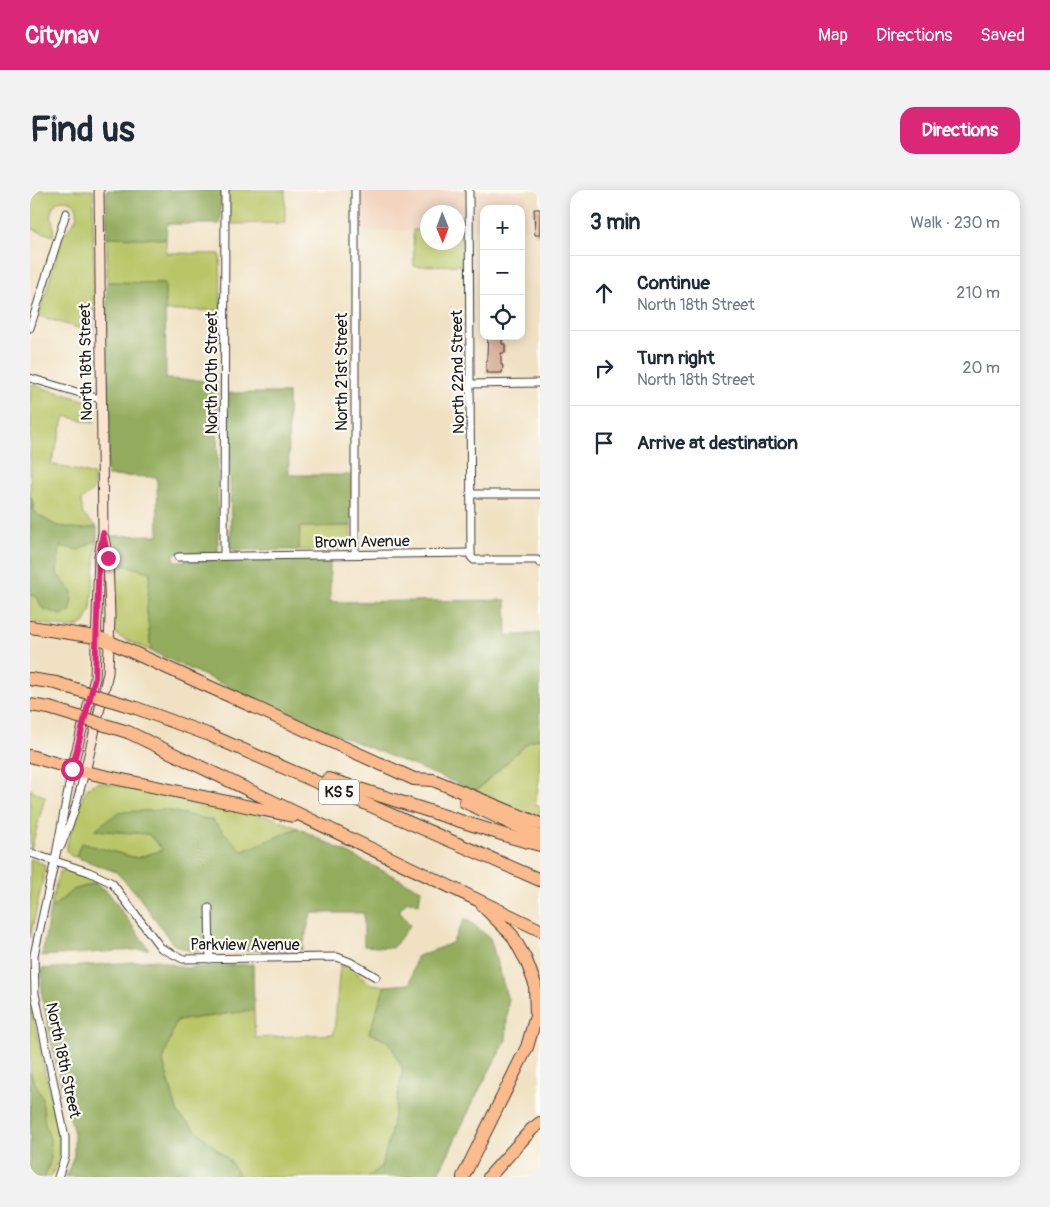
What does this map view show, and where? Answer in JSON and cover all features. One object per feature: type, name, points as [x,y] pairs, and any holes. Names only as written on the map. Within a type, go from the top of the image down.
[{"type":"highway","points":[[30,627],[96,637],[110,642],[540,837]]},
{"type":"highway","name":"KS 5","points":[[30,679],[56,683],[136,708],[207,734],[540,880]]},
{"type":"highway","name":"KS 5","points":[[30,705],[49,708],[128,732],[540,930]]},
{"type":"highway","points":[[30,756],[85,772],[313,820]]},
{"type":"highway","points":[[264,759],[540,845]]},
{"type":"highway","points":[[414,779],[433,780],[540,824]]},
{"type":"highway","points":[[463,1177],[527,1047],[536,1016],[535,984],[526,960],[512,935],[476,899]]},
{"type":"highway","points":[[489,1177],[532,1129],[540,1123]]},
{"type":"main road","name":"North 18th Street","points":[[85,772],[108,673],[110,642],[108,558],[103,533],[99,190]]},
{"type":"main road","name":"North 18th Street","points":[[72,769],[95,678],[99,556],[103,533]]},
{"type":"street","name":"North 20th Street","points":[[224,556],[225,190]]},
{"type":"street","name":"North 21st Street","points":[[355,190],[355,554]]},
{"type":"street","name":"North 22nd Street","points":[[469,190],[471,553]]},
{"type":"street","points":[[30,328],[66,213]]},
{"type":"street","points":[[30,378],[100,399]]},
{"type":"street","points":[[471,384],[540,383]]},
{"type":"street","points":[[472,494],[540,494]]},
{"type":"street","name":"Brown Avenue","points":[[178,557],[471,553],[471,557],[474,560],[540,562]]},
{"type":"street","name":"North 18th Street","points":[[58,1177],[65,1156],[65,1137],[34,994],[33,979],[34,954],[55,860],[72,769]]},
{"type":"street","name":"North 18th Street","points":[[55,860],[73,815],[85,772]]},
{"type":"street","name":"Parkview Avenue","points":[[30,853],[89,872],[112,883],[161,948],[183,959],[337,957],[376,977]]},
{"type":"street","points":[[209,908],[210,959]]},
{"type":"shaded area","points":[[360,190],[465,190],[465,205],[420,205],[420,230],[360,231]]},
{"type":"shaded area","points":[[476,190],[504,190],[526,195],[528,229],[525,229],[525,205],[480,205],[480,229],[474,229]]},
{"type":"green space","points":[[30,190],[93,190],[94,333],[39,316],[62,238],[76,218],[77,210],[75,205],[68,200],[59,201],[55,204],[52,209],[53,236],[30,228]]},
{"type":"green space","points":[[106,190],[221,190],[220,224],[167,224],[166,239],[107,237]]},
{"type":"green space","points":[[229,190],[285,190],[285,223],[229,224]]},
{"type":"green space","points":[[413,230],[420,230],[420,250],[465,250],[465,265],[414,266]]},
{"type":"green space","points":[[107,237],[166,239],[166,253],[220,254],[221,310],[165,311],[165,283],[107,282]]},
{"type":"green space","points":[[107,282],[165,283],[166,379],[217,381],[218,553],[174,553],[174,561],[330,559],[330,602],[506,600],[507,636],[540,633],[540,738],[530,741],[476,791],[291,716],[151,651],[147,611],[150,572],[112,562],[109,536],[158,535],[157,477],[107,476]]},
{"type":"green space","points":[[30,384],[90,402],[93,405],[94,423],[65,416],[51,464],[94,475],[93,490],[81,501],[83,515],[97,527],[81,529],[56,526],[35,513],[32,498],[30,497]]},
{"type":"green space","points":[[229,393],[288,393],[289,475],[351,475],[351,526],[300,527],[299,550],[235,550],[231,548]]},
{"type":"green space","points":[[30,497],[32,498],[35,513],[57,526],[81,529],[97,527],[97,540],[78,550],[60,546],[57,574],[72,592],[71,612],[61,615],[42,608],[37,597],[30,595]]},
{"type":"green space","points":[[351,526],[350,547],[348,550],[299,550],[299,527]]},
{"type":"green space","points":[[97,540],[91,609],[85,622],[72,628],[30,622],[30,595],[37,597],[72,592],[57,574],[60,546],[78,550]]},
{"type":"green space","points":[[112,562],[150,572],[147,611],[151,651],[118,636],[114,628]]},
{"type":"green space","points":[[540,738],[540,776],[535,804],[540,806],[540,818],[476,791],[530,741]]},
{"type":"green space","points":[[99,782],[274,818],[298,828],[243,851],[211,820],[166,810],[119,812],[95,830],[148,834],[163,850],[137,858],[81,843],[76,857],[71,856],[67,852],[67,844],[84,793],[90,786]]},
{"type":"green space","points":[[30,789],[45,797],[30,854]]},
{"type":"green space","points":[[166,810],[212,820],[243,851],[298,828],[421,890],[419,904],[407,901],[399,911],[410,925],[393,948],[364,946],[364,913],[311,913],[302,950],[189,951],[173,944],[136,893],[116,872],[76,857],[81,843],[137,858],[163,850],[148,834],[94,830],[119,812]]},
{"type":"green space","points":[[30,859],[44,864],[45,870],[30,938]]},
{"type":"green space","points":[[66,870],[97,883],[73,890],[50,909],[59,872]]},
{"type":"green space","points":[[97,883],[108,892],[149,949],[42,956],[50,909],[73,890]]},
{"type":"green space","points":[[465,918],[490,938],[508,1000],[506,1040],[476,1096],[437,1177],[368,1177],[381,1167],[390,1137],[403,1069],[389,1042],[369,1033],[385,986],[410,984],[416,957],[452,943]]},
{"type":"green space","points":[[157,960],[185,968],[253,964],[254,1010],[176,1021],[163,1061],[178,1114],[229,1160],[240,1177],[66,1177],[74,1155],[74,1133],[58,1073],[42,996],[42,969]]},
{"type":"green space","points":[[340,965],[351,968],[371,984],[385,986],[369,1033],[389,1042],[403,1069],[390,1137],[381,1167],[368,1177],[240,1177],[229,1160],[178,1114],[163,1061],[176,1021],[254,1010],[255,1038],[334,1034]]},
{"type":"green space","points":[[30,1003],[61,1144],[59,1158],[51,1177],[30,1177]]},
{"type":"green space","points":[[30,1072],[42,1097],[45,1124],[50,1139],[51,1159],[45,1177],[30,1177]]},
{"type":"building","points":[[534,209],[540,209],[540,235],[535,235]]},
{"type":"building","points":[[488,340],[502,340],[502,344],[505,344],[505,353],[501,353],[502,373],[486,373]]},
{"type":"route","points":[[72,769],[95,678],[99,556],[103,533],[108,558]]}]
